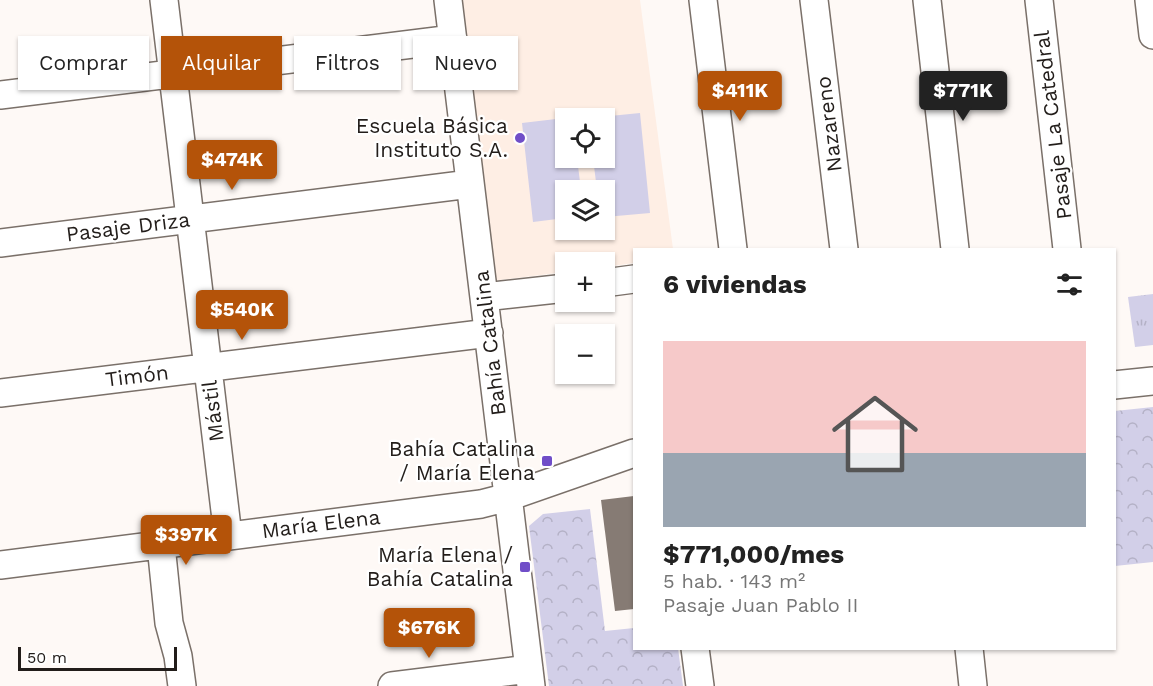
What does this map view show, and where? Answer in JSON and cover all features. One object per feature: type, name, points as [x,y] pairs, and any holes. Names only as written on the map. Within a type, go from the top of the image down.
[{"type":"street","name":"Mástil","points":[[164,0],[168,36]]},
{"type":"street","name":"Bahía Catalina","points":[[448,0],[453,36]]},
{"type":"street","points":[[703,0],[733,248]]},
{"type":"street","name":"Nazareno","points":[[814,0],[844,248]]},
{"type":"street","points":[[927,0],[955,248]]},
{"type":"street","name":"Pasaje La Catedral","points":[[1039,0],[1067,248]]},
{"type":"street","points":[[1149,0],[1153,35]]},
{"type":"street","points":[[282,60],[413,44]]},
{"type":"street","points":[[0,95],[161,75]]},
{"type":"street","name":"Mástil","points":[[174,90],[228,536]]},
{"type":"street","name":"Bahía Catalina","points":[[459,90],[530,678]]},
{"type":"street","name":"Pasaje Driza","points":[[0,243],[470,184]]},
{"type":"street","points":[[615,282],[633,279]]},
{"type":"street","points":[[484,297],[555,289]]},
{"type":"street","name":"Timón","points":[[0,393],[489,333]]},
{"type":"street","points":[[1116,385],[1153,381]]},
{"type":"street","name":"María Elena","points":[[0,565],[481,504],[508,497],[633,453]]},
{"type":"street","points":[[161,545],[169,623],[178,656],[182,686]]},
{"type":"street","points":[[695,650],[700,686]]},
{"type":"street","points":[[969,650],[973,686]]},
{"type":"street","points":[[392,686],[530,678]]},
{"type":"shaded area","name":"Escuela Básica Instituto S.A.","points":[[458,0],[640,0],[673,248],[633,248],[633,263],[615,266],[615,252],[555,252],[555,273],[492,281],[469,90],[518,90],[518,36],[462,36]]},
{"type":"green space","points":[[640,113],[650,213],[615,216],[615,180],[596,180],[594,168],[615,168],[615,116]]},
{"type":"green space","points":[[555,119],[555,168],[578,168],[580,180],[555,180],[555,219],[533,222],[522,123]]},
{"type":"green space","points":[[1153,294],[1153,345],[1135,347],[1128,297]]},
{"type":"green space","points":[[1153,407],[1153,562],[1116,566],[1116,411]]},
{"type":"green space","points":[[590,509],[605,631],[633,628],[633,650],[678,650],[683,686],[549,686],[529,526],[543,514]]},
{"type":"building","points":[[633,496],[633,609],[615,611],[601,500]]},
{"type":"place","name":"Escuela Básica Instituto S.A.","points":[[520,138]]},
{"type":"place","name":"Bahía Catalina / María Elena","points":[[547,461]]},
{"type":"place","name":"María Elena / Bahía Catalina","points":[[525,567]]}]
